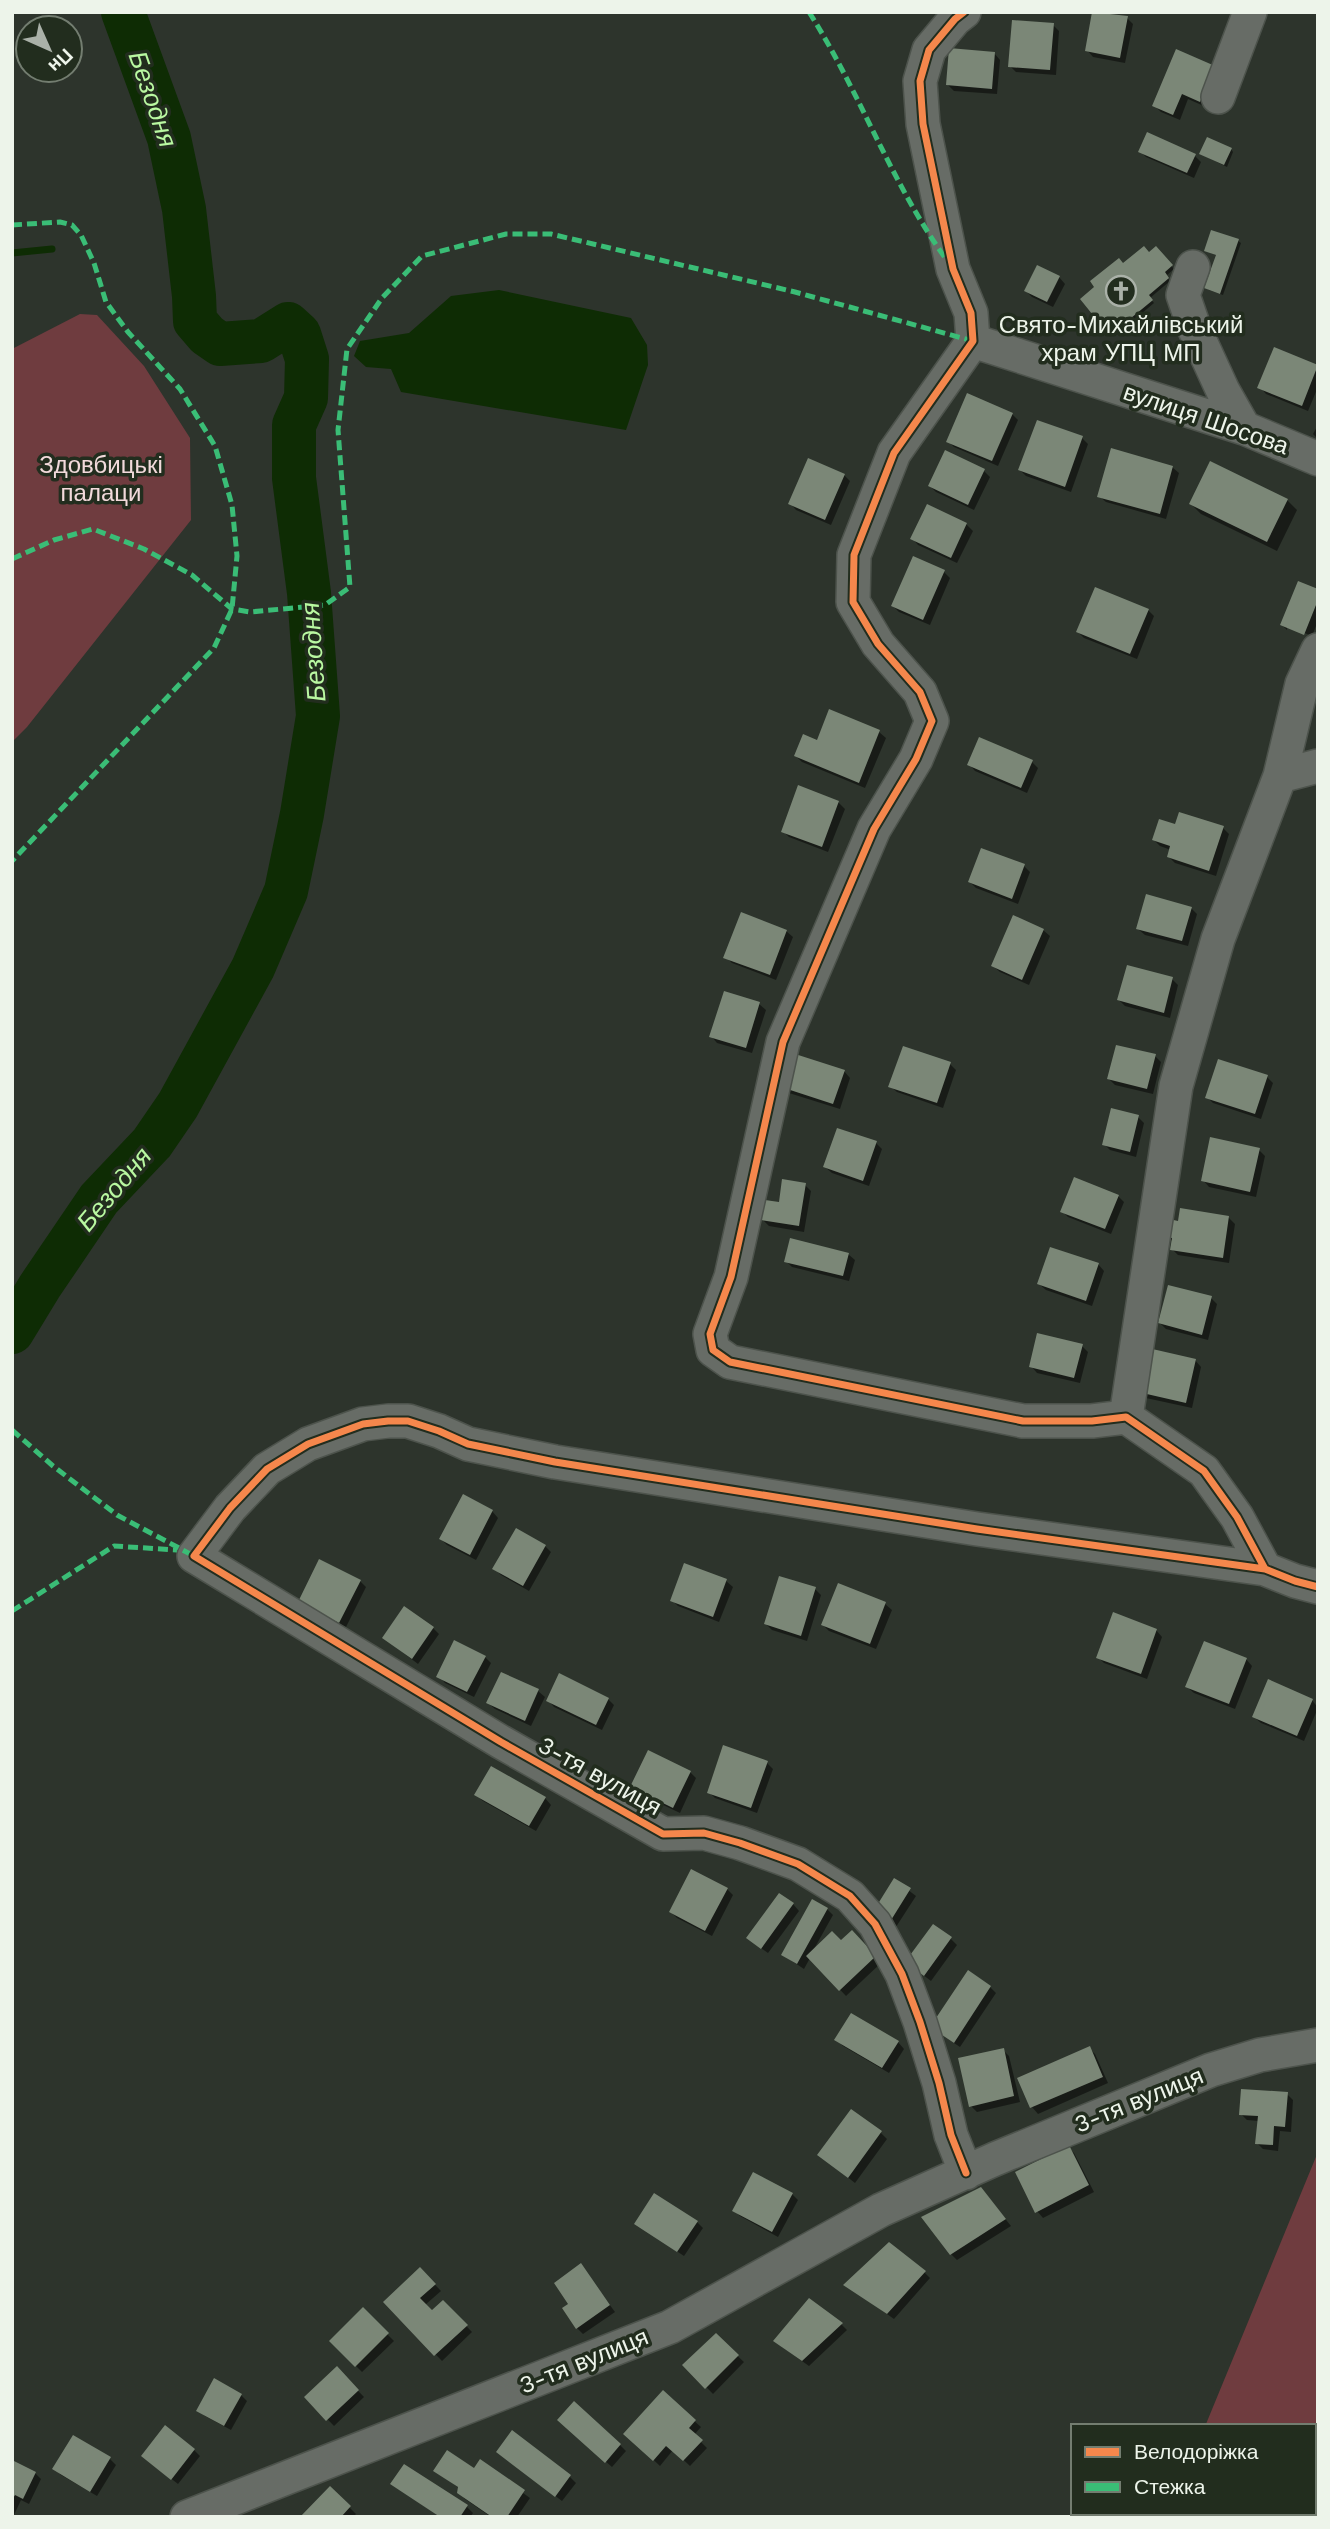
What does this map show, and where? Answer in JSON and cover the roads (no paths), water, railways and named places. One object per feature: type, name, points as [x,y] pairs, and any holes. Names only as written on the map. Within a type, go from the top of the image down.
[{"type":"street","points":[[964,12],[929,50],[920,81],[923,124],[953,269],[971,313],[973,341],[894,453],[854,555],[853,602],[878,644],[920,692],[932,721],[915,760],[874,829],[783,1042],[731,1277],[710,1334],[713,1350],[730,1362],[1023,1421],[1126,1418],[1204,1471],[1237,1517],[1265,1569],[1318,1587]]},
{"type":"street","points":[[1218,97],[1250,12]]},
{"type":"street","points":[[1193,267],[1183,295],[1217,379],[1244,428]]},
{"type":"street","name":"вулиця Шосова","points":[[973,341],[1244,428],[1318,459]]},
{"type":"street","points":[[1126,1418],[1176,1086],[1218,939],[1280,776],[1302,684],[1318,650]]},
{"type":"street","points":[[1280,776],[1318,766]]},
{"type":"street","name":"3-тя вулиця","points":[[966,2173],[951,2135],[939,2083],[902,1974],[875,1924],[849,1896],[798,1864],[740,1843],[704,1833],[663,1834],[501,1742],[194,1556],[229,1508],[267,1469],[308,1444],[363,1424],[408,1421],[468,1444],[555,1462],[977,1529],[1265,1569]]},
{"type":"street","name":"3-тя вулиця","points":[[187,2517],[670,2327],[881,2210],[1211,2070],[1260,2055],[1318,2045]]},
{"type":"waterway","name":"Безодня","points":[[12,1332],[99,1199],[152,1143],[178,1105],[253,968],[286,891],[318,716],[309,593],[294,478],[294,425],[306,398],[307,359],[299,334],[288,324],[261,341],[220,344],[207,335],[195,321],[184,209],[169,138],[123,12]]},
{"type":"waterway","points":[[12,253],[52,249]]},
{"type":"place","name":"Свято-Михайлівський храм УПЦ МП","points":[[1121,291]]},
{"type":"park label","name":"Здовбицькі палаци","points":[[101,479]]}]
